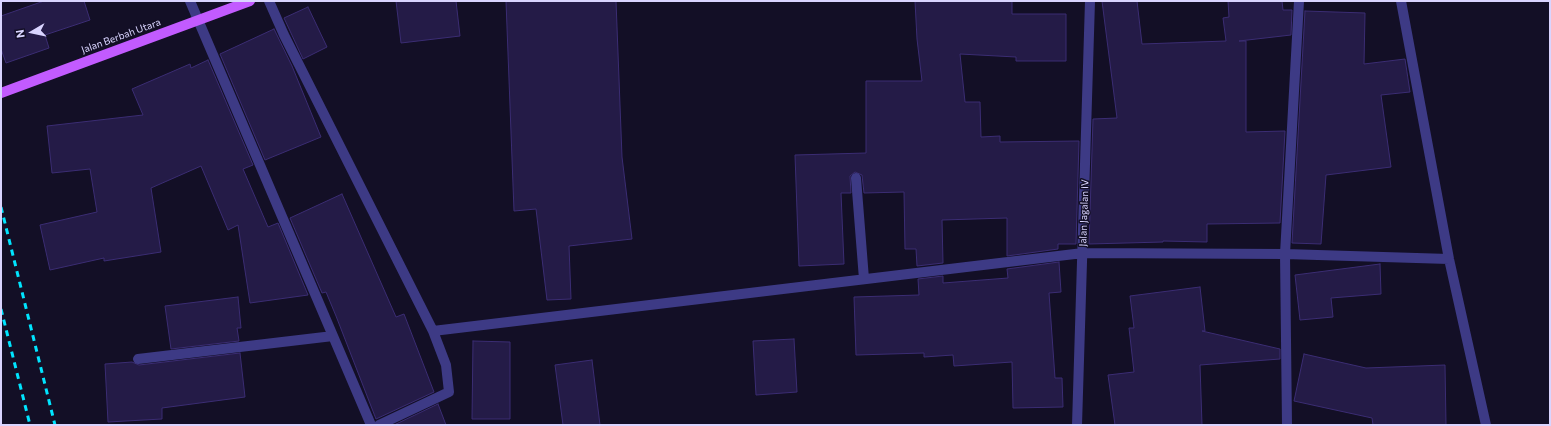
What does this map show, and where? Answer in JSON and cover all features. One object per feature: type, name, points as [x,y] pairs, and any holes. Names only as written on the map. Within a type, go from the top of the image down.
[{"type":"main road","name":"Jalan Berbah Utara","points":[[1,93],[250,1]]},
{"type":"street","points":[[190,1],[200,19],[371,425]]},
{"type":"street","points":[[269,1],[288,42],[433,331],[446,365],[449,392],[379,425]]},
{"type":"street","name":"Jalan Jagalan IV","points":[[1076,425],[1083,253],[1090,1]]},
{"type":"street","points":[[1287,425],[1286,254],[1299,1]]},
{"type":"street","points":[[1401,1],[1449,260],[1486,425]]},
{"type":"street","points":[[856,178],[864,279]]},
{"type":"street","points":[[433,331],[1083,253],[1286,254],[1449,260]]},
{"type":"street","points":[[138,359],[333,336]]},
{"type":"building","points":[[44,1],[84,1],[90,20],[45,35],[49,48],[6,63],[1,49],[1,16]]},
{"type":"building","points":[[396,1],[456,1],[460,36],[401,43]]},
{"type":"building","points":[[506,1],[616,1],[622,157],[632,239],[569,246],[571,299],[547,300],[536,209],[514,211]]},
{"type":"building","points":[[915,1],[1012,1],[1012,14],[1066,14],[1066,61],[1016,61],[1016,57],[960,54],[965,102],[980,102],[981,137],[1000,136],[1000,142],[1079,141],[1076,244],[1058,244],[1058,249],[1007,256],[1007,218],[942,220],[943,263],[917,266],[916,249],[905,249],[904,192],[864,193],[862,175],[855,172],[850,176],[851,193],[841,193],[844,264],[799,266],[795,155],[866,153],[866,81],[922,81],[917,39]]},
{"type":"building","points":[[1102,1],[1137,1],[1142,44],[1226,41],[1223,18],[1229,17],[1228,1],[1282,1],[1283,10],[1292,10],[1291,35],[1239,41],[1246,41],[1246,132],[1285,131],[1280,223],[1207,224],[1207,242],[1163,241],[1089,244],[1093,119],[1117,118]]},
{"type":"building","points":[[308,7],[327,47],[303,59],[284,18]]},
{"type":"building","points":[[1305,11],[1365,13],[1364,64],[1405,59],[1410,92],[1381,95],[1391,167],[1326,175],[1321,244],[1292,243]]},
{"type":"building","points":[[274,29],[292,66],[321,137],[265,160],[220,54]]},
{"type":"building","points":[[208,60],[253,165],[243,169],[268,227],[278,223],[308,295],[250,303],[238,225],[228,230],[201,166],[151,188],[161,252],[104,261],[104,258],[50,270],[40,225],[97,212],[90,169],[52,173],[47,126],[143,115],[132,89],[190,64],[191,68]]},
{"type":"building","points":[[342,194],[396,317],[404,314],[434,392],[376,419],[326,292],[322,293],[290,218]]},
{"type":"building","points":[[1059,262],[1061,292],[1049,293],[1055,378],[1062,378],[1063,407],[1013,408],[1012,362],[954,366],[953,355],[924,357],[924,353],[856,355],[854,297],[919,295],[918,279],[943,276],[943,283],[1008,278],[1007,269]]},
{"type":"building","points":[[1380,264],[1381,294],[1331,298],[1333,317],[1300,320],[1295,275]]},
{"type":"building","points":[[1200,287],[1205,331],[1202,331],[1280,349],[1280,359],[1200,365],[1202,425],[1115,425],[1108,375],[1134,372],[1129,328],[1134,328],[1130,296]]},
{"type":"building","points":[[238,297],[241,328],[237,328],[239,341],[171,349],[165,306]]},
{"type":"building","points":[[794,339],[797,392],[756,395],[753,341]]},
{"type":"building","points":[[473,341],[510,342],[510,419],[472,419]]},
{"type":"building","points":[[240,353],[245,397],[162,408],[162,419],[108,422],[105,364],[132,362],[139,365]]},
{"type":"building","points":[[1304,354],[1366,368],[1445,365],[1446,425],[1373,425],[1372,418],[1294,401]]},
{"type":"building","points":[[592,360],[600,425],[563,425],[555,365]]},
{"type":"building","points":[[438,404],[446,425],[394,425]]},
{"type":"railway","points":[[1,207],[55,425]]},
{"type":"railway","points":[[1,309],[30,425]]}]
